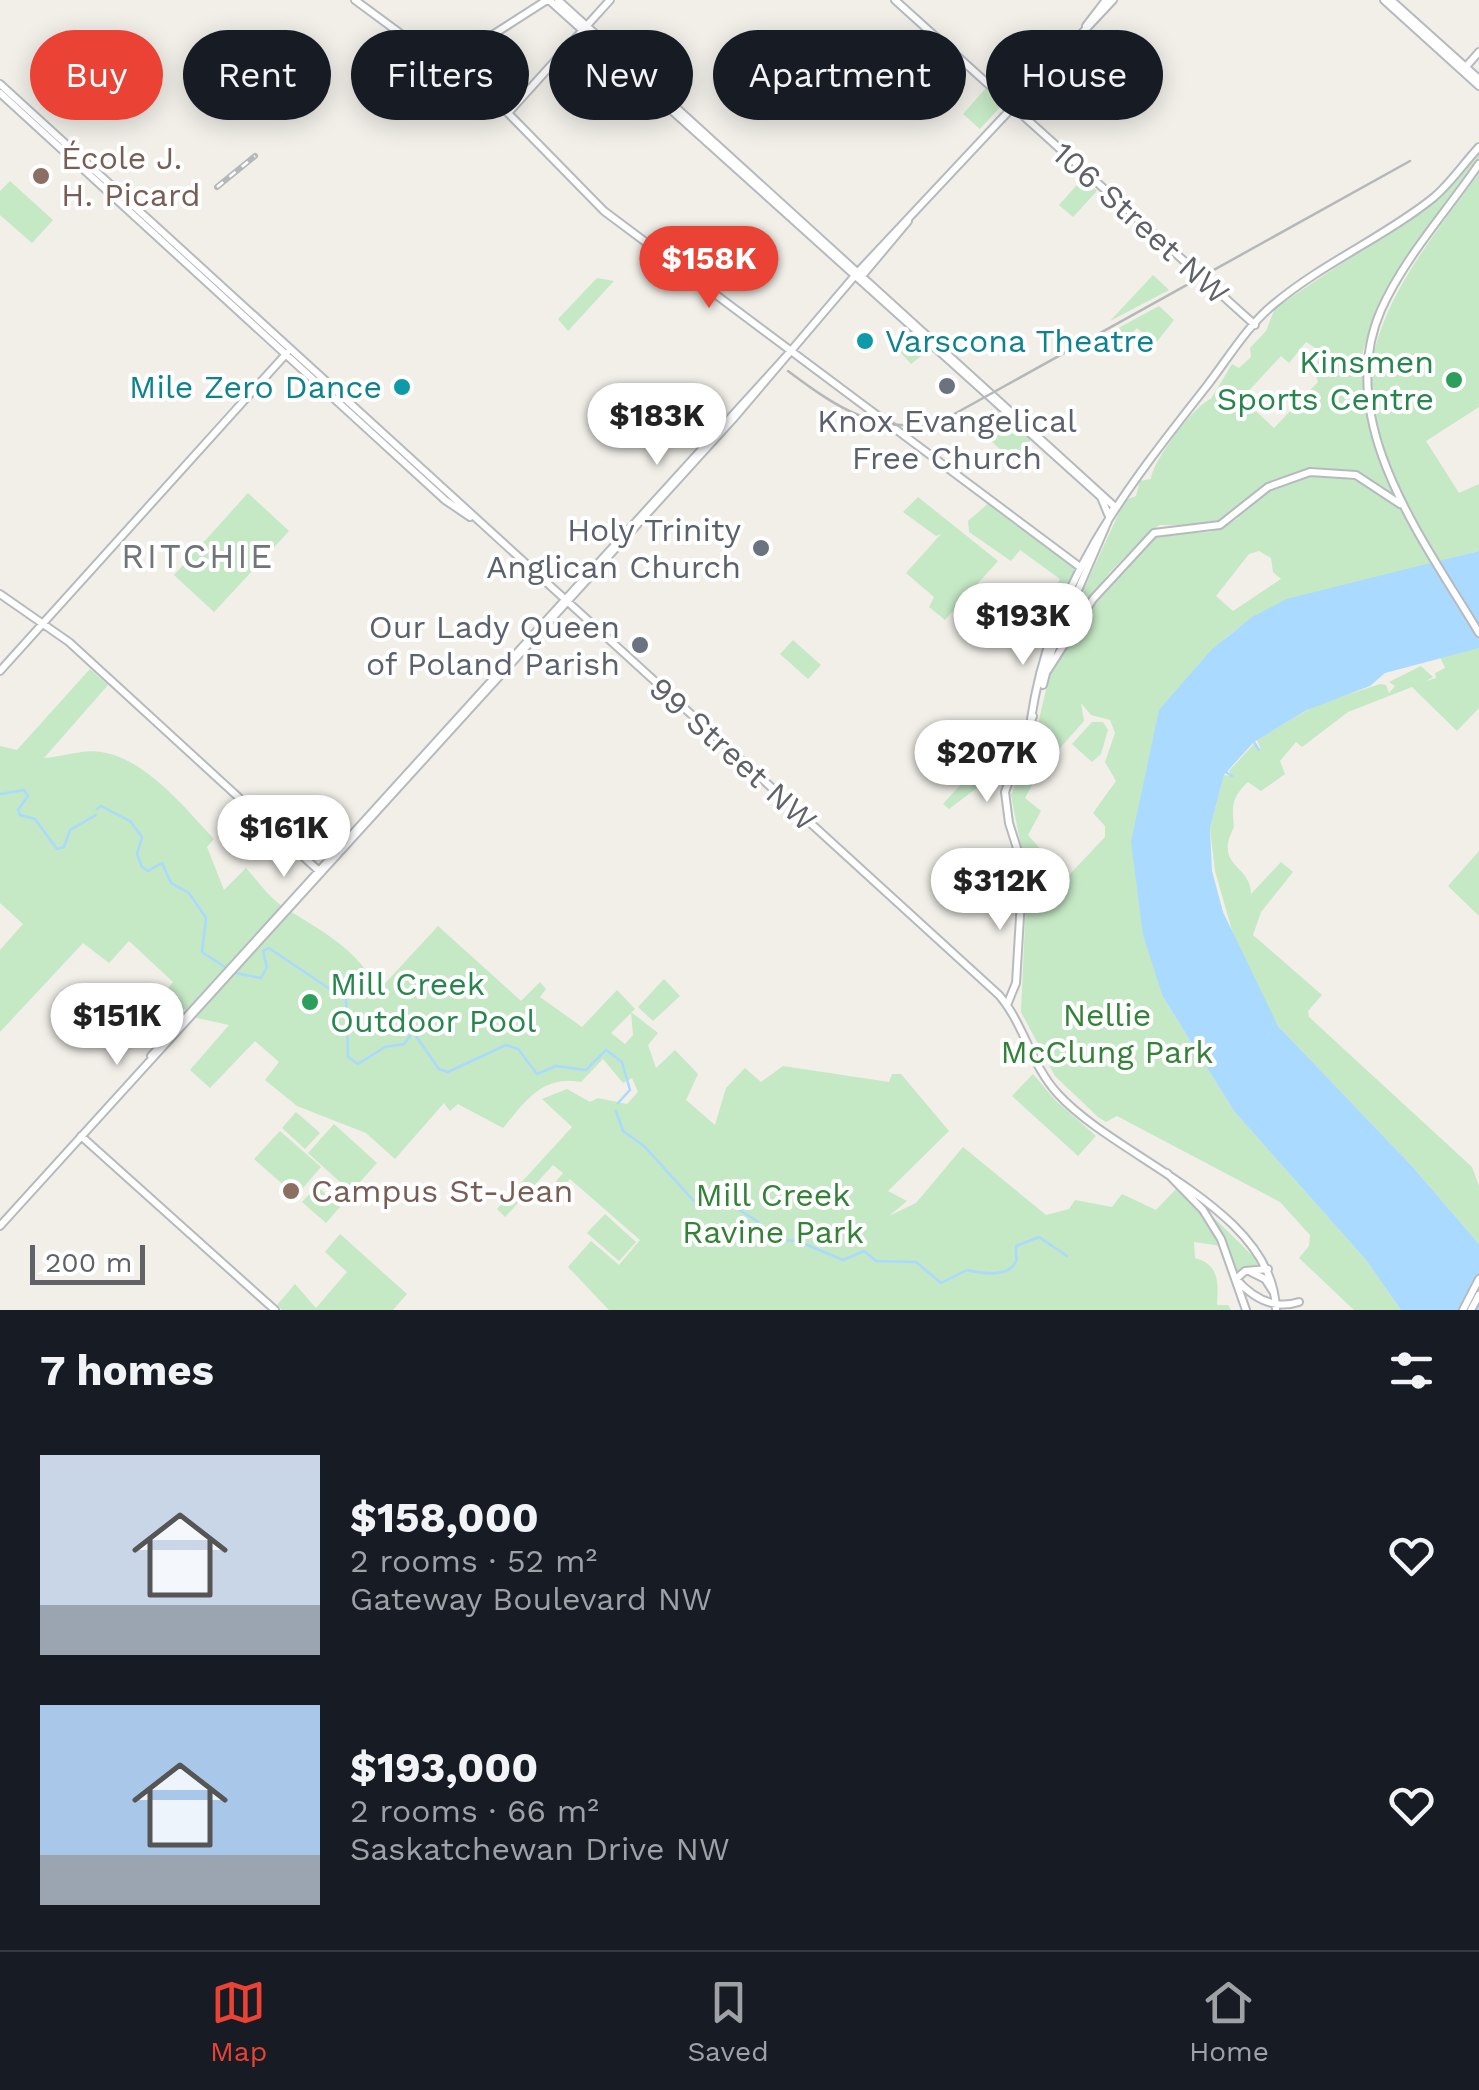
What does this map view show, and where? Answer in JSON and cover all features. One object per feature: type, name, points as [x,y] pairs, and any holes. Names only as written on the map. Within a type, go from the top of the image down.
[{"type":"main road","points":[[355,0],[395,30]]},
{"type":"main road","points":[[501,30],[548,0],[1108,496],[1114,506]]},
{"type":"main road","points":[[558,0],[584,29]]},
{"type":"main road","points":[[529,91],[610,0]]},
{"type":"main road","name":"106 Street NW","points":[[895,0],[986,83]]},
{"type":"main road","points":[[1086,26],[1106,0]]},
{"type":"main road","points":[[1082,30],[1114,0]]},
{"type":"main road","points":[[1388,0],[1479,82]]},
{"type":"main road","points":[[1464,69],[1479,52]]},
{"type":"main road","name":"99 Street NW","points":[[0,84],[288,352]]},
{"type":"main road","name":"99 Street NW","points":[[0,93],[995,991],[1007,1005],[1036,1065],[1057,1093],[1092,1126],[1166,1172]]},
{"type":"main road","points":[[514,120],[604,212],[1080,567]]},
{"type":"main road","points":[[1,1223],[1000,120]]},
{"type":"main road","name":"106 Street NW","points":[[1026,120],[1255,326]]},
{"type":"main road","points":[[1031,720],[1046,642],[1080,567],[1114,506],[1274,304],[1432,198],[1479,147]]},
{"type":"main road","points":[[1479,164],[1388,297],[1370,345],[1368,376],[1374,420],[1407,513],[1479,634]]},
{"type":"main road","points":[[859,276],[1101,497],[1108,514]]},
{"type":"main road","points":[[0,671],[288,352]]},
{"type":"main road","points":[[1054,656],[1093,598],[1147,538],[1162,530],[1220,525],[1290,477],[1326,471],[1356,476],[1388,494],[1407,513]]},
{"type":"main road","points":[[1108,496],[1123,496]]},
{"type":"main road","points":[[1007,1005],[1016,983],[1023,868],[1009,823],[1006,792],[1045,675],[1114,506]]},
{"type":"main road","points":[[1080,567],[1094,552]]},
{"type":"main road","points":[[0,594],[44,622],[320,871]]},
{"type":"main road","points":[[1052,631],[1054,656]]},
{"type":"main road","points":[[81,1136],[276,1310]]},
{"type":"main road","points":[[1166,1172],[1213,1210],[1269,1269],[1276,1305]]},
{"type":"main road","points":[[1166,1172],[1210,1220],[1246,1310]]},
{"type":"main road","points":[[1236,1279],[1244,1271],[1269,1269]]},
{"type":"main road","points":[[1244,1271],[1265,1280],[1276,1305]]},
{"type":"main road","points":[[1236,1279],[1256,1298],[1276,1305],[1299,1302]]},
{"type":"main road","points":[[1463,1310],[1479,1279]]},
{"type":"main road","points":[[1471,1310],[1479,1295]]},
{"type":"green space","points":[[986,88],[988,120],[980,129],[966,117],[966,111]]},
{"type":"green space","name":"Nellie McClung Park","points":[[1479,153],[1479,160],[1393,284],[1367,338],[1360,365],[1366,348],[1375,348],[1406,278],[1479,173],[1479,407],[1426,441],[1459,493],[1479,484],[1479,551],[1281,604],[1233,632],[1186,680],[1163,997],[1234,1111],[1366,1260],[1401,1310],[1354,1310],[1299,1258],[1309,1246],[1310,1235],[1280,1202],[1117,1116],[1106,1122],[1098,1117],[1055,1076],[1021,1012],[1026,901],[1038,875],[1055,890],[1105,837],[1105,826],[1093,813],[1116,781],[1105,762],[1115,733],[1110,720],[1091,715],[1081,703],[1084,721],[1060,748],[1046,740],[1034,755],[1043,764],[1025,798],[1041,811],[1028,835],[1044,853],[1028,882],[1011,795],[1037,728],[1050,673],[1088,609],[1156,535],[1210,532],[1241,517],[1208,526],[1160,525],[1150,531],[1109,573],[1061,638],[1125,500],[1136,496],[1140,481],[1151,479],[1175,434],[1211,399],[1232,364],[1239,368],[1251,357],[1250,348],[1266,331],[1275,308],[1438,199]],"holes":[[[1306,342],[1322,352],[1314,370],[1318,382],[1274,428],[1242,398],[1281,356],[1289,363]],[[1259,551],[1271,558],[1273,572],[1281,579],[1233,611],[1216,596],[1249,554]]]},
{"type":"green space","points":[[1083,178],[1097,191],[1073,217],[1059,205]]},
{"type":"green space","points":[[10,181],[53,220],[32,243],[0,215],[0,191]]},
{"type":"green space","points":[[1153,275],[1169,290],[1110,321]]},
{"type":"green space","points":[[597,278],[614,281],[568,331],[558,319]]},
{"type":"green space","points":[[1159,306],[1174,320],[1155,344],[1137,328],[1116,350],[1100,338]]},
{"type":"green space","points":[[905,327],[930,349],[911,364],[891,342]]},
{"type":"green space","points":[[995,409],[1031,440],[1013,461],[978,429]]},
{"type":"green space","points":[[248,493],[289,531],[214,612],[174,575]]},
{"type":"green space","points":[[918,497],[998,561],[945,620],[929,607],[934,597],[906,573],[941,534],[936,536],[903,512]]},
{"type":"green space","points":[[990,502],[1072,564],[1075,570],[1060,597],[1053,592],[1060,579],[1020,550],[1011,561],[969,532],[968,521]]},
{"type":"green space","points":[[793,640],[821,665],[808,679],[780,654]]},
{"type":"green space","points":[[1479,648],[1479,708],[1457,731],[1412,687],[1348,712],[1302,747],[1296,742],[1280,761],[1285,774],[1261,791],[1248,782],[1242,788],[1234,803],[1234,827],[1228,850],[1245,876],[1251,894],[1281,862],[1293,872],[1261,912],[1253,935],[1322,995],[1308,1011],[1309,1017],[1472,1167],[1479,1186],[1479,1244],[1411,1165],[1278,1026],[1238,951],[1215,871],[1210,828],[1224,775],[1232,776],[1229,771],[1254,744],[1261,750],[1257,740],[1316,705],[1380,684],[1386,685],[1389,693],[1395,686],[1389,682],[1421,666],[1433,677],[1426,681],[1436,678],[1435,673],[1445,668],[1440,657]]},
{"type":"green space","name":"Mill Creek Ravine Park","points":[[90,669],[108,685],[44,758],[101,752],[117,756],[149,774],[214,839],[207,847],[224,890],[246,868],[279,904],[350,952],[378,991],[438,926],[521,1001],[540,982],[546,989],[540,997],[582,1027],[617,990],[635,1009],[632,1012],[658,1033],[648,1045],[656,1068],[675,1050],[698,1074],[686,1100],[715,1125],[726,1088],[745,1068],[761,1082],[783,1066],[889,1082],[892,1074],[901,1074],[949,1131],[888,1191],[907,1201],[889,1216],[916,1203],[963,1147],[1046,1215],[1069,1209],[1075,1200],[1112,1207],[1122,1194],[1156,1210],[1176,1189],[1209,1222],[1222,1246],[1194,1242],[1195,1258],[1213,1270],[1217,1305],[1228,1305],[1231,1310],[609,1310],[568,1267],[591,1241],[619,1265],[640,1240],[570,1179],[560,1190],[553,1185],[563,1173],[553,1165],[505,1217],[497,1209],[572,1127],[542,1099],[567,1089],[590,1102],[598,1098],[627,1104],[638,1092],[632,1078],[623,1083],[603,1059],[581,1082],[556,1082],[536,1092],[503,1128],[458,1104],[450,1111],[444,1103],[395,1159],[366,1133],[297,1106],[265,1080],[279,1062],[255,1041],[210,1088],[190,1070],[229,1025],[197,1018],[184,1009],[167,1026],[150,1010],[173,982],[129,941],[109,963],[83,943],[0,1032],[0,950],[23,924],[0,903],[0,746],[17,750]],"holes":[[[631,1013],[633,1035],[625,1044],[611,1033]]]},
{"type":"green space","points":[[1092,722],[1103,722],[1108,730],[1101,754],[1092,762],[1072,744]]},
{"type":"green space","points":[[978,765],[989,776],[986,781],[949,809],[943,804]]},
{"type":"green space","points":[[1479,851],[1479,916],[1448,886]]},
{"type":"green space","points":[[664,979],[680,996],[653,1021],[638,1007]]},
{"type":"green space","points":[[1033,1074],[1056,1101],[1096,1136],[1078,1156],[1012,1096]]},
{"type":"green space","points":[[296,1112],[320,1133],[305,1149],[282,1128]]},
{"type":"green space","points":[[334,1124],[377,1163],[351,1192],[308,1153]]},
{"type":"green space","points":[[280,1131],[321,1167],[296,1196],[254,1159]]},
{"type":"green space","points":[[317,1186],[340,1207],[326,1223],[302,1202]]},
{"type":"green space","points":[[1208,1212],[1263,1266],[1237,1274]]},
{"type":"green space","points":[[605,1214],[636,1242],[619,1261],[587,1233]]},
{"type":"green space","points":[[340,1234],[407,1294],[393,1310],[282,1310],[277,1305],[295,1284],[316,1308],[347,1272],[325,1252]]},
{"type":"water","points":[[1479,551],[1479,648],[1385,673],[1370,686],[1307,710],[1254,742],[1224,775],[1210,828],[1212,871],[1223,912],[1278,1026],[1411,1165],[1479,1244],[1479,1310],[1401,1310],[1366,1260],[1234,1111],[1163,997],[1143,935],[1131,842],[1159,710],[1212,649],[1252,617],[1287,599]]},
{"type":"waterway","points":[[1254,742],[1259,750]]},
{"type":"waterway","points":[[1226,772],[1232,776]]},
{"type":"waterway","points":[[0,794],[24,790],[28,796],[18,810],[20,815],[35,819],[57,849],[64,847],[70,830],[96,815]]},
{"type":"waterway","points":[[97,809],[101,806],[130,821],[142,837],[137,854],[142,867],[148,871],[162,863],[171,883],[189,893],[206,918],[202,952],[228,969]]},
{"type":"waterway","points":[[235,973],[261,978],[267,967],[263,951],[269,948],[346,1000],[348,1057],[358,1064],[385,1047],[404,1044],[413,1032],[439,1069],[448,1072],[506,1045],[518,1049],[537,1074],[556,1066],[586,1070],[606,1050],[622,1062],[630,1090],[618,1103]]},
{"type":"waterway","points":[[616,1111],[623,1131],[644,1146],[693,1200],[703,1201],[714,1194],[724,1201]]},
{"type":"waterway","points":[[727,1202],[757,1221],[774,1240],[798,1241],[843,1260],[864,1251],[876,1261],[916,1262],[941,1283],[967,1270],[1003,1272],[1017,1258]]},
{"type":"waterway","points":[[1016,1257],[1016,1246],[1039,1237],[1067,1256]]},
{"type":"tram line","points":[[788,371],[841,407],[877,422],[940,422],[1410,161]]},
{"type":"railway","points":[[217,187],[255,156]]},
{"type":"place","name":"École J. H. Picard","points":[[41,176]]},
{"type":"place","name":"Varscona Theatre","points":[[865,341]]},
{"type":"place","name":"Kinsmen Sports Centre","points":[[1454,380]]},
{"type":"place","name":"Knox Evangelical Free Church","points":[[947,386]]},
{"type":"place","name":"Mile Zero Dance","points":[[402,387]]},
{"type":"place","name":"Holy Trinity Anglican Church","points":[[761,548]]},
{"type":"place","name":"Our Lady Queen of Poland Parish","points":[[640,645]]},
{"type":"place","name":"Mill Creek Outdoor Pool","points":[[310,1002]]},
{"type":"place","name":"Campus St-Jean","points":[[291,1191]]},
{"type":"district","name":"RITCHIE","points":[[198,556]]}]
